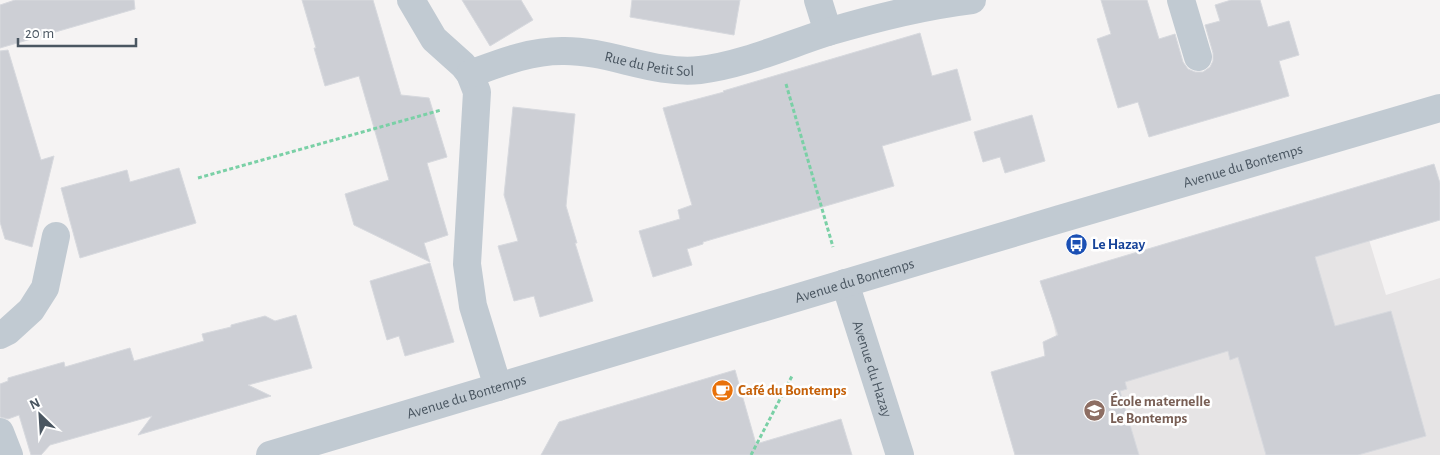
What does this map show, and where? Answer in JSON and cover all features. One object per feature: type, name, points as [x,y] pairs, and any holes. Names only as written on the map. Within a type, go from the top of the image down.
[{"type":"street","points":[[411,0],[434,39],[463,65],[470,74],[477,92],[467,264],[473,306],[498,387]]},
{"type":"street","points":[[818,0],[828,32]]},
{"type":"street","name":"Rue du Petit Sol","points":[[470,74],[507,60],[539,52],[564,50],[677,71],[702,70],[776,50],[828,32],[900,12],[972,0]]},
{"type":"street","points":[[1181,0],[1198,57]]},
{"type":"street","name":"Avenue du Bontemps","points":[[270,455],[1060,218],[1440,108]]},
{"type":"street","points":[[0,335],[8,332],[31,310],[45,288],[56,236]]},
{"type":"street","name":"Avenue du Hazay","points":[[845,283],[900,455]]},
{"type":"street","points":[[0,432],[10,455]]},
{"type":"path","points":[[776,50],[833,247]]},
{"type":"path","points":[[198,178],[477,100]]},
{"type":"path","points":[[751,455],[792,376]]},
{"type":"shaded area","points":[[1331,195],[1366,230],[1386,295],[1440,278],[1440,455],[1015,455],[991,373],[1045,356],[1043,342],[1056,336],[1040,281]]},
{"type":"building","points":[[15,0],[134,0],[135,9],[0,48],[0,5]]},
{"type":"building","points":[[302,0],[373,0],[401,95],[429,98],[447,157],[427,163],[448,235],[424,243],[430,262],[354,225],[345,194],[389,180],[359,76],[325,86]]},
{"type":"building","points":[[462,0],[521,0],[533,20],[490,46]]},
{"type":"building","points":[[632,0],[740,0],[734,35],[630,17]]},
{"type":"building","points":[[1101,0],[1147,0],[1159,39],[1175,34],[1183,62],[1188,69],[1195,72],[1203,72],[1210,67],[1213,61],[1213,53],[1205,25],[1220,21],[1215,5],[1231,0],[1260,0],[1268,27],[1289,21],[1299,55],[1279,61],[1289,96],[1149,137],[1138,102],[1118,108],[1097,39],[1111,34]]},
{"type":"building","points":[[920,33],[932,76],[957,69],[971,120],[882,146],[894,186],[703,242],[703,244],[687,249],[692,265],[653,277],[639,231],[680,219],[678,210],[692,205],[663,108],[724,92]]},
{"type":"building","points":[[8,50],[41,160],[54,156],[32,247],[5,239],[0,222],[0,51]]},
{"type":"building","points":[[513,107],[575,114],[566,206],[593,301],[540,317],[534,296],[514,301],[498,246],[518,241],[504,195]]},
{"type":"building","points":[[1032,115],[1045,161],[1005,173],[1000,157],[983,162],[974,132]]},
{"type":"building","points":[[1434,164],[1440,183],[1440,220],[1315,257],[1335,326],[1391,311],[1426,436],[1358,455],[1266,455],[1238,357],[1230,360],[1228,351],[1125,382],[1127,389],[1120,391],[1139,455],[1015,455],[991,372],[1045,356],[1043,342],[1058,335],[1040,281]]},
{"type":"building","points":[[179,168],[196,223],[80,258],[61,188],[127,170],[130,182]]},
{"type":"building","points":[[430,263],[454,342],[405,356],[399,336],[387,340],[370,281]]},
{"type":"building","points":[[296,315],[312,368],[248,385],[271,396],[138,435],[152,416],[50,445],[41,455],[31,455],[19,415],[8,419],[0,417],[0,384],[8,381],[8,378],[64,362],[65,367],[130,348],[134,361],[204,341],[202,334],[231,327],[231,325],[265,316],[275,321]]},
{"type":"building","points":[[735,370],[756,444],[841,419],[852,455],[541,455],[559,422]]},
{"type":"place","name":"Le Hazay","points":[[1076,244]]},
{"type":"place","name":"Café du Bontemps","points":[[722,390]]},
{"type":"place","name":"École maternelle Le Bontemps","points":[[1094,410]]}]
